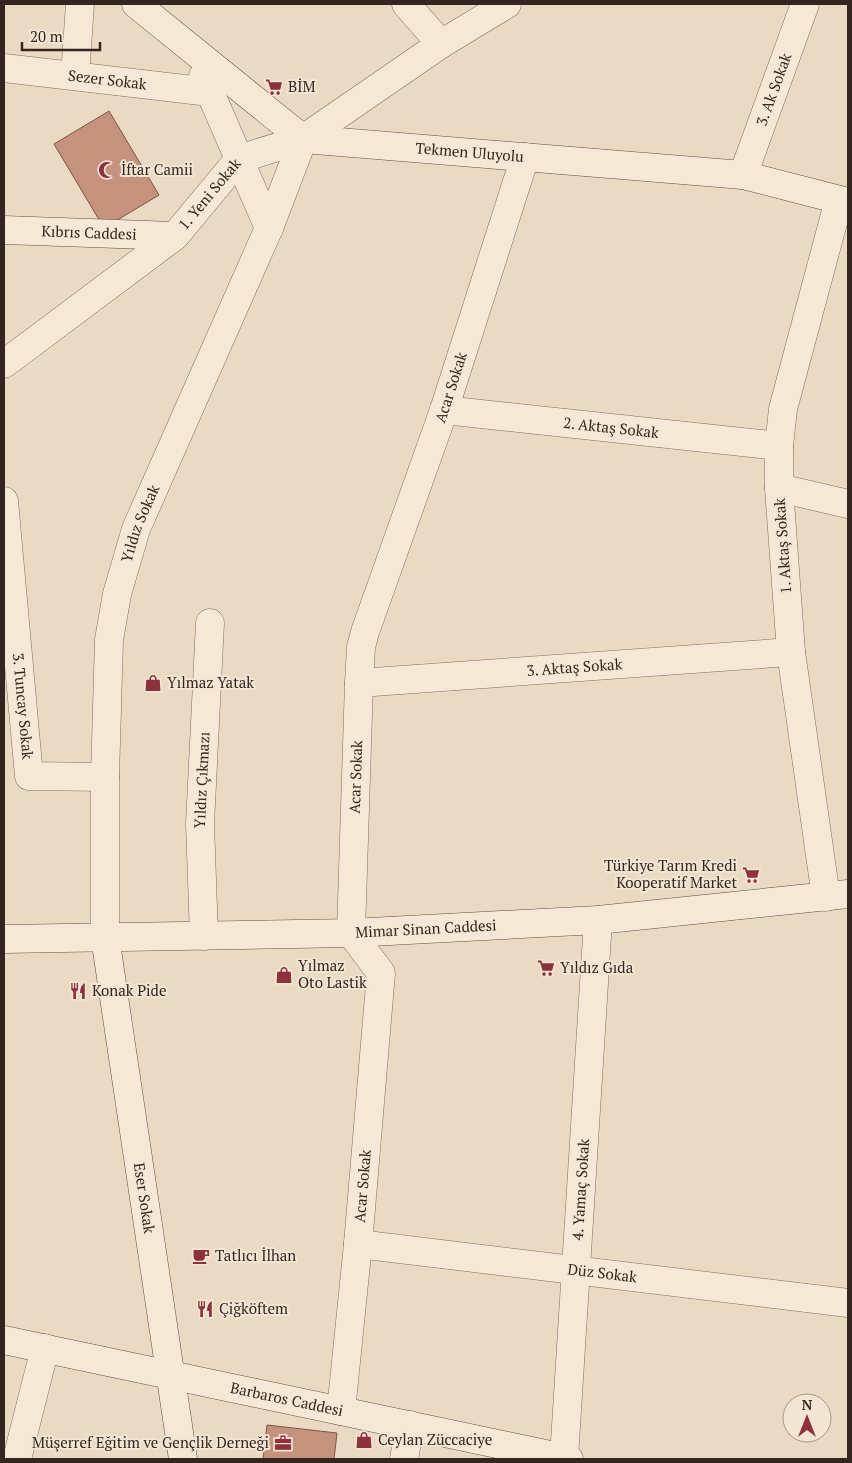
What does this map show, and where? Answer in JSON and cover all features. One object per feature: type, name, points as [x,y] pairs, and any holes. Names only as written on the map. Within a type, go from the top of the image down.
[{"type":"street","points":[[75,76],[80,4]]},
{"type":"street","points":[[136,4],[303,139]]},
{"type":"street","points":[[406,4],[442,44]]},
{"type":"street","name":"1. Yeni Sokak","points":[[4,364],[175,236],[239,158],[303,139],[442,44],[507,4]]},
{"type":"street","name":"3. Ak Sokak","points":[[743,175],[804,4]]},
{"type":"street","points":[[192,49],[269,228]]},
{"type":"street","name":"Sezer Sokak","points":[[4,68],[210,92]]},
{"type":"street","name":"Tekmen Uluyolu","points":[[303,139],[743,175],[844,201]]},
{"type":"street","name":"Yıldız Sokak","points":[[105,937],[105,776],[109,640],[117,594],[136,529],[269,228],[303,139]]},
{"type":"street","name":"Acar Sokak","points":[[341,1412],[358,1244],[381,973],[351,933],[361,647],[444,410],[525,157]]},
{"type":"street","name":"1. Aktaş Sokak","points":[[837,896],[790,652],[779,488],[779,446],[783,409],[844,201]]},
{"type":"street","name":"Kıbrıs Caddesi","points":[[4,230],[175,236]]},
{"type":"street","name":"2. Aktaş Sokak","points":[[444,410],[779,446]]},
{"type":"street","points":[[779,488],[848,504]]},
{"type":"street","name":"3. Tuncay Sokak","points":[[4,501],[29,776],[105,776]]},
{"type":"street","name":"Yıldız Çıkmazı","points":[[204,936],[200,824],[210,623]]},
{"type":"street","name":"3. Aktaş Sokak","points":[[359,683],[790,652]]},
{"type":"street","name":"Mimar Sinan Caddesi","points":[[4,939],[351,933],[598,920],[837,896]]},
{"type":"street","name":"4. Yamaç Sokak","points":[[567,1459],[576,1270],[598,920]]},
{"type":"street","name":"Eser Sokak","points":[[105,937],[183,1459]]},
{"type":"street","name":"Düz Sokak","points":[[358,1244],[848,1303]]},
{"type":"street","name":"Barbaros Caddesi","points":[[4,1340],[567,1459]]},
{"type":"street","points":[[17,1459],[45,1348]]},
{"type":"street","points":[[404,1459],[410,1425]]},
{"type":"building","name":"İftar Camii","points":[[109,111],[159,195],[104,228],[54,144]]},
{"type":"building","points":[[267,1425],[337,1433],[334,1459],[263,1459]]},
{"type":"place","name":"BİM","points":[[274,87]]},
{"type":"place","name":"İftar Camii","points":[[107,170]]},
{"type":"place","name":"Yılmaz Yatak","points":[[153,683]]},
{"type":"place","name":"Türkiye Tarım Kredi Kooperatif Market","points":[[751,875]]},
{"type":"place","name":"Yıldız Gıda","points":[[546,968]]},
{"type":"place","name":"Yılmaz Oto Lastik","points":[[284,975]]},
{"type":"place","name":"Konak Pide","points":[[78,991]]},
{"type":"place","name":"Tatlıcı İlhan","points":[[201,1256]]},
{"type":"place","name":"Çiğköftem","points":[[205,1309]]},
{"type":"place","name":"Ceylan Züccaciye","points":[[364,1440]]},
{"type":"place","name":"Müşerref Eğitim ve Gençlik Derneği","points":[[283,1443]]}]
